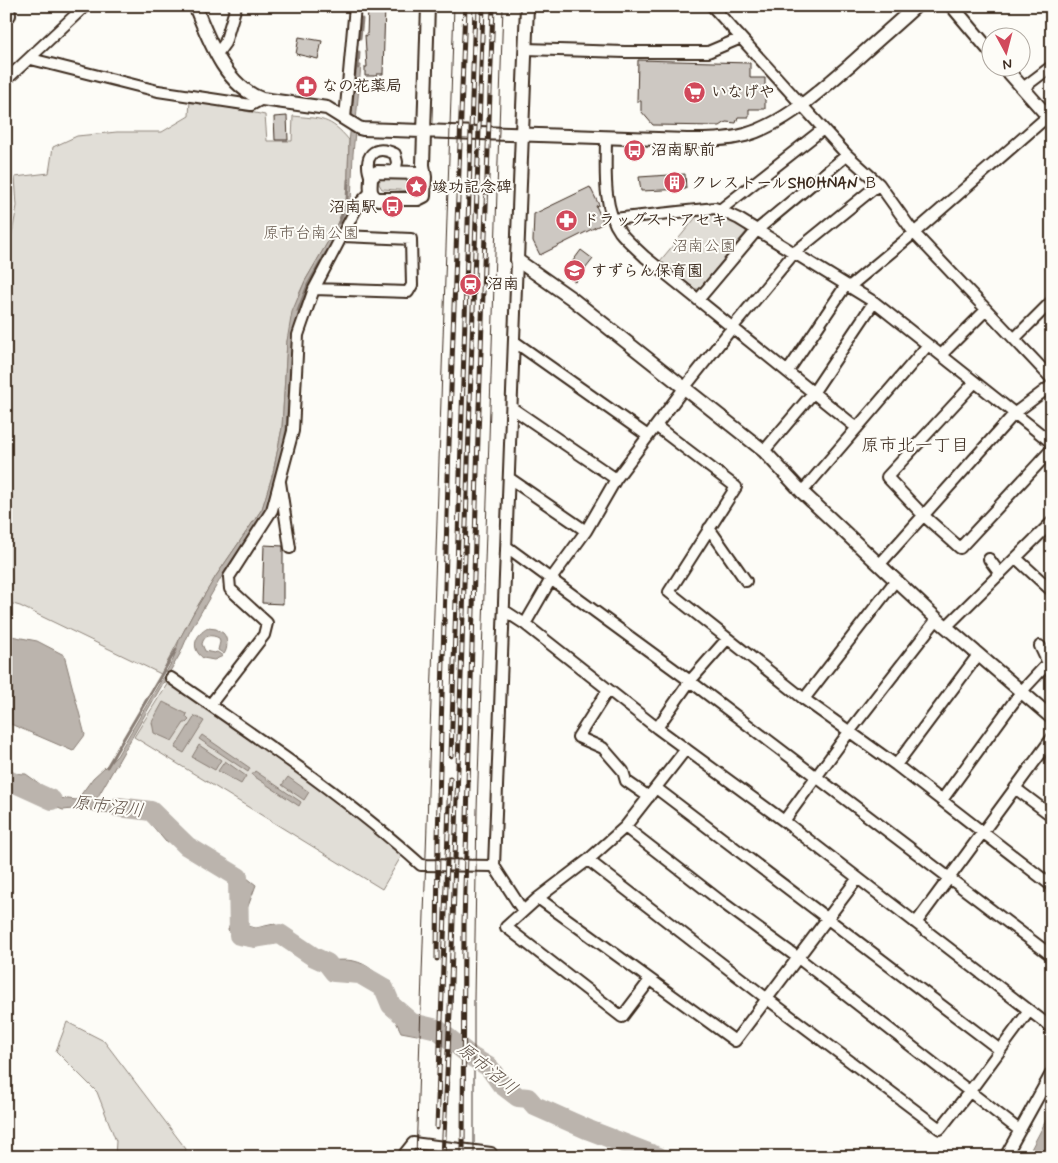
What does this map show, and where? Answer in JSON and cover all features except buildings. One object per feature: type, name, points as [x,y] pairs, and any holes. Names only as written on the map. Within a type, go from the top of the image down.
[{"type":"street","points":[[6,17],[10,15],[9,6]]},
{"type":"street","points":[[6,80],[31,59],[85,6]]},
{"type":"street","points":[[195,6],[207,37],[234,80],[243,90],[252,96],[262,99],[326,108],[363,129],[687,140],[728,138],[745,135],[782,118],[801,106],[916,6]]},
{"type":"street","points":[[217,54],[226,43],[236,6]]},
{"type":"street","points":[[345,118],[355,6]]},
{"type":"street","points":[[395,172],[397,162],[395,154],[388,150],[379,149],[373,151],[369,156],[368,172],[371,178],[371,192],[375,198],[418,199],[424,196],[421,172],[428,6]]},
{"type":"street","points":[[523,911],[494,866],[527,6]]},
{"type":"street","points":[[712,6],[801,106],[847,155],[879,184],[914,233],[1052,379]]},
{"type":"street","points":[[952,6],[980,39]]},
{"type":"street","points":[[525,49],[708,52],[741,38]]},
{"type":"street","points":[[31,59],[158,91],[251,105],[262,99]]},
{"type":"street","points":[[1023,88],[1052,66]]},
{"type":"street","points":[[788,371],[847,286],[914,233],[1050,118],[1014,78]]},
{"type":"street","points":[[720,210],[823,129]]},
{"type":"street","points":[[606,138],[606,183],[609,205],[620,232],[645,257],[857,428]]},
{"type":"street","points":[[698,300],[758,230],[847,155]]},
{"type":"street","points":[[371,178],[373,174],[380,171],[421,172]]},
{"type":"street","points":[[525,624],[551,579],[586,531],[616,479],[732,328],[794,252],[879,184]]},
{"type":"street","points":[[210,705],[264,635],[267,623],[230,589],[229,578],[272,510],[293,431],[298,335],[314,289],[358,205],[371,192]]},
{"type":"street","points":[[614,219],[699,209],[715,208],[720,210],[758,230],[874,302],[1052,443]]},
{"type":"street","points":[[314,289],[408,292],[412,285],[411,239],[343,236]]},
{"type":"street","points":[[517,260],[571,298],[764,451],[802,492],[941,623],[1052,718]]},
{"type":"street","points":[[1014,339],[1052,301]]},
{"type":"street","points":[[764,451],[813,393],[874,302]]},
{"type":"street","points":[[941,355],[986,310]]},
{"type":"street","points":[[515,342],[648,436]]},
{"type":"street","points":[[802,492],[928,345]]},
{"type":"street","points":[[976,382],[887,477],[923,515],[960,548],[1052,449]]},
{"type":"street","points":[[879,564],[1015,414],[1052,385]]},
{"type":"street","points":[[512,408],[616,479]]},
{"type":"street","points":[[656,426],[736,487],[669,592],[804,699],[896,765],[1052,886]]},
{"type":"street","points":[[279,478],[290,548]]},
{"type":"street","points":[[509,478],[586,531]]},
{"type":"street","points":[[784,821],[849,732],[941,623],[1000,574],[1052,522]]},
{"type":"street","points":[[709,528],[746,581]]},
{"type":"street","points":[[507,546],[690,681],[1052,956]]},
{"type":"street","points":[[1016,558],[1052,591]]},
{"type":"street","points":[[989,559],[1000,574]]},
{"type":"street","points":[[804,699],[896,580]]},
{"type":"street","points":[[505,611],[525,624],[657,728],[784,821],[1052,1028]]},
{"type":"street","points":[[657,728],[690,681],[727,639]]},
{"type":"street","points":[[942,800],[1021,692],[1048,663],[1040,646]]},
{"type":"street","points":[[896,765],[978,655]]},
{"type":"street","points":[[171,678],[294,764],[384,831],[421,865],[494,866]]},
{"type":"street","points":[[608,690],[578,737],[603,748],[623,771],[626,781],[649,797]]},
{"type":"street","points":[[916,923],[1052,738]]},
{"type":"street","points":[[650,980],[622,1017],[506,927],[538,898],[588,860],[625,827],[686,749]]},
{"type":"street","points":[[656,788],[1000,1050]]},
{"type":"street","points":[[1015,788],[1052,816]]},
{"type":"street","points":[[625,827],[1019,1130]]},
{"type":"street","points":[[588,860],[766,998],[940,1128],[1029,1011]]},
{"type":"street","points":[[538,898],[734,1041],[858,878]]},
{"type":"street","points":[[1004,1157],[1052,1072]]},
{"type":"street","points":[[405,1157],[405,1153],[413,1143],[491,1153],[491,1157]]},
{"type":"green space","name":"原市台南公園","points":[[190,100],[265,115],[267,141],[292,141],[293,116],[324,120],[330,123],[349,140],[347,201],[333,233],[299,294],[287,341],[282,428],[273,473],[262,509],[216,576],[194,612],[161,674],[20,606],[6,602],[6,239],[11,239],[17,206],[15,177],[49,173],[53,147],[77,136],[117,132],[162,132],[189,116]]},
{"type":"green space","points":[[379,178],[416,178],[419,182],[419,187],[413,191],[382,189],[379,184]]},
{"type":"green space","name":"沼南公園","points":[[710,214],[734,221],[746,228],[746,232],[699,289],[695,289],[660,261],[698,215]]},
{"type":"green space","points":[[171,678],[405,850],[382,889],[134,737]]},
{"type":"green space","points":[[67,1022],[104,1041],[186,1149],[185,1157],[115,1157],[116,1141],[97,1092],[56,1051]]},
{"type":"water","points":[[357,65],[361,65],[353,154],[351,203],[348,216],[309,283],[301,301],[292,342],[286,429],[279,470],[267,508],[226,569],[189,633],[180,654],[96,800],[139,805],[172,833],[184,836],[228,863],[256,885],[241,925],[256,928],[274,924],[299,937],[326,960],[351,960],[364,964],[386,985],[406,1022],[429,1023],[432,1030],[417,1035],[401,1032],[374,976],[349,966],[318,967],[297,956],[292,944],[273,933],[265,932],[246,939],[235,936],[228,930],[242,887],[190,846],[176,841],[166,842],[144,816],[124,811],[103,813],[82,808],[63,810],[43,802],[30,792],[23,781],[6,786],[6,773],[26,774],[59,798],[77,800],[93,778],[117,756],[173,660],[179,640],[194,612],[262,509],[273,473],[282,428],[287,341],[292,312],[305,281],[333,233],[347,201],[349,143]]},
{"type":"water","points":[[208,628],[216,629],[223,633],[227,641],[224,654],[218,650],[219,638],[211,636],[204,639],[202,644],[205,651],[217,652],[223,656],[214,660],[203,658],[195,646],[197,638]]},
{"type":"water","points":[[6,635],[37,641],[64,655],[85,735],[73,751],[6,722]]},
{"type":"water","points":[[163,702],[187,714],[186,717],[189,720],[184,723],[172,741],[154,733],[152,722]]},
{"type":"water","points":[[195,716],[204,721],[184,753],[175,748]]},
{"type":"water","points":[[202,735],[250,768],[248,772],[199,739]]},
{"type":"water","points":[[199,745],[221,760],[215,770],[192,757]]},
{"type":"water","points":[[225,761],[246,776],[241,784],[218,771]]},
{"type":"water","points":[[255,771],[301,802],[299,806],[252,775]]},
{"type":"water","points":[[288,777],[309,792],[304,800],[282,785]]},
{"type":"water","points":[[1052,1109],[1052,1157],[1027,1157]]},
{"type":"waterway","points":[[360,38],[362,19]]},
{"type":"waterway","points":[[358,68],[359,52]]},
{"type":"waterway","points":[[339,223],[347,200],[348,180]]},
{"type":"waterway","points":[[298,311],[308,285],[326,253]]},
{"type":"waterway","points":[[107,767],[176,650]]},
{"type":"waterway","name":"原市沼川","points":[[6,779],[52,800]]},
{"type":"waterway","name":"原市沼川","points":[[118,807],[151,811],[187,846],[238,877],[239,935],[255,938],[280,934],[314,957],[327,963],[334,972],[360,974],[384,988],[391,1005],[412,1023],[437,1029],[472,1057],[489,1067],[501,1084],[518,1097],[528,1098],[535,1106],[589,1130],[659,1157]]},
{"type":"tram line","points":[[416,1157],[454,6]]},
{"type":"tram line","points":[[474,1157],[477,810],[503,6]]},
{"type":"railway","points":[[437,959],[438,839],[449,444],[465,6]]},
{"type":"railway","points":[[451,756],[475,6]]},
{"type":"railway","points":[[443,1157],[450,1011],[483,6]]},
{"type":"railway","points":[[463,1157],[464,924],[493,6]]},
{"type":"railway","points":[[437,1128],[450,778]]},
{"type":"place","name":"なの花薬局","points":[[306,86]]},
{"type":"place","name":"いなげや","points":[[695,92]]},
{"type":"place","name":"沼南駅前","points":[[635,150]]},
{"type":"place","name":"クレストールSHOHNAN Ｂ","points":[[675,183]]},
{"type":"place","name":"竣功記念碑","points":[[416,187]]},
{"type":"place","name":"沼南駅","points":[[393,207]]},
{"type":"place","name":"ドラッグストアセキ","points":[[567,220]]},
{"type":"place","name":"すずらん保育園","points":[[575,271]]},
{"type":"place","name":"沼南","points":[[471,284]]},
{"type":"district","name":"原市北一丁目","points":[[915,446]]}]
